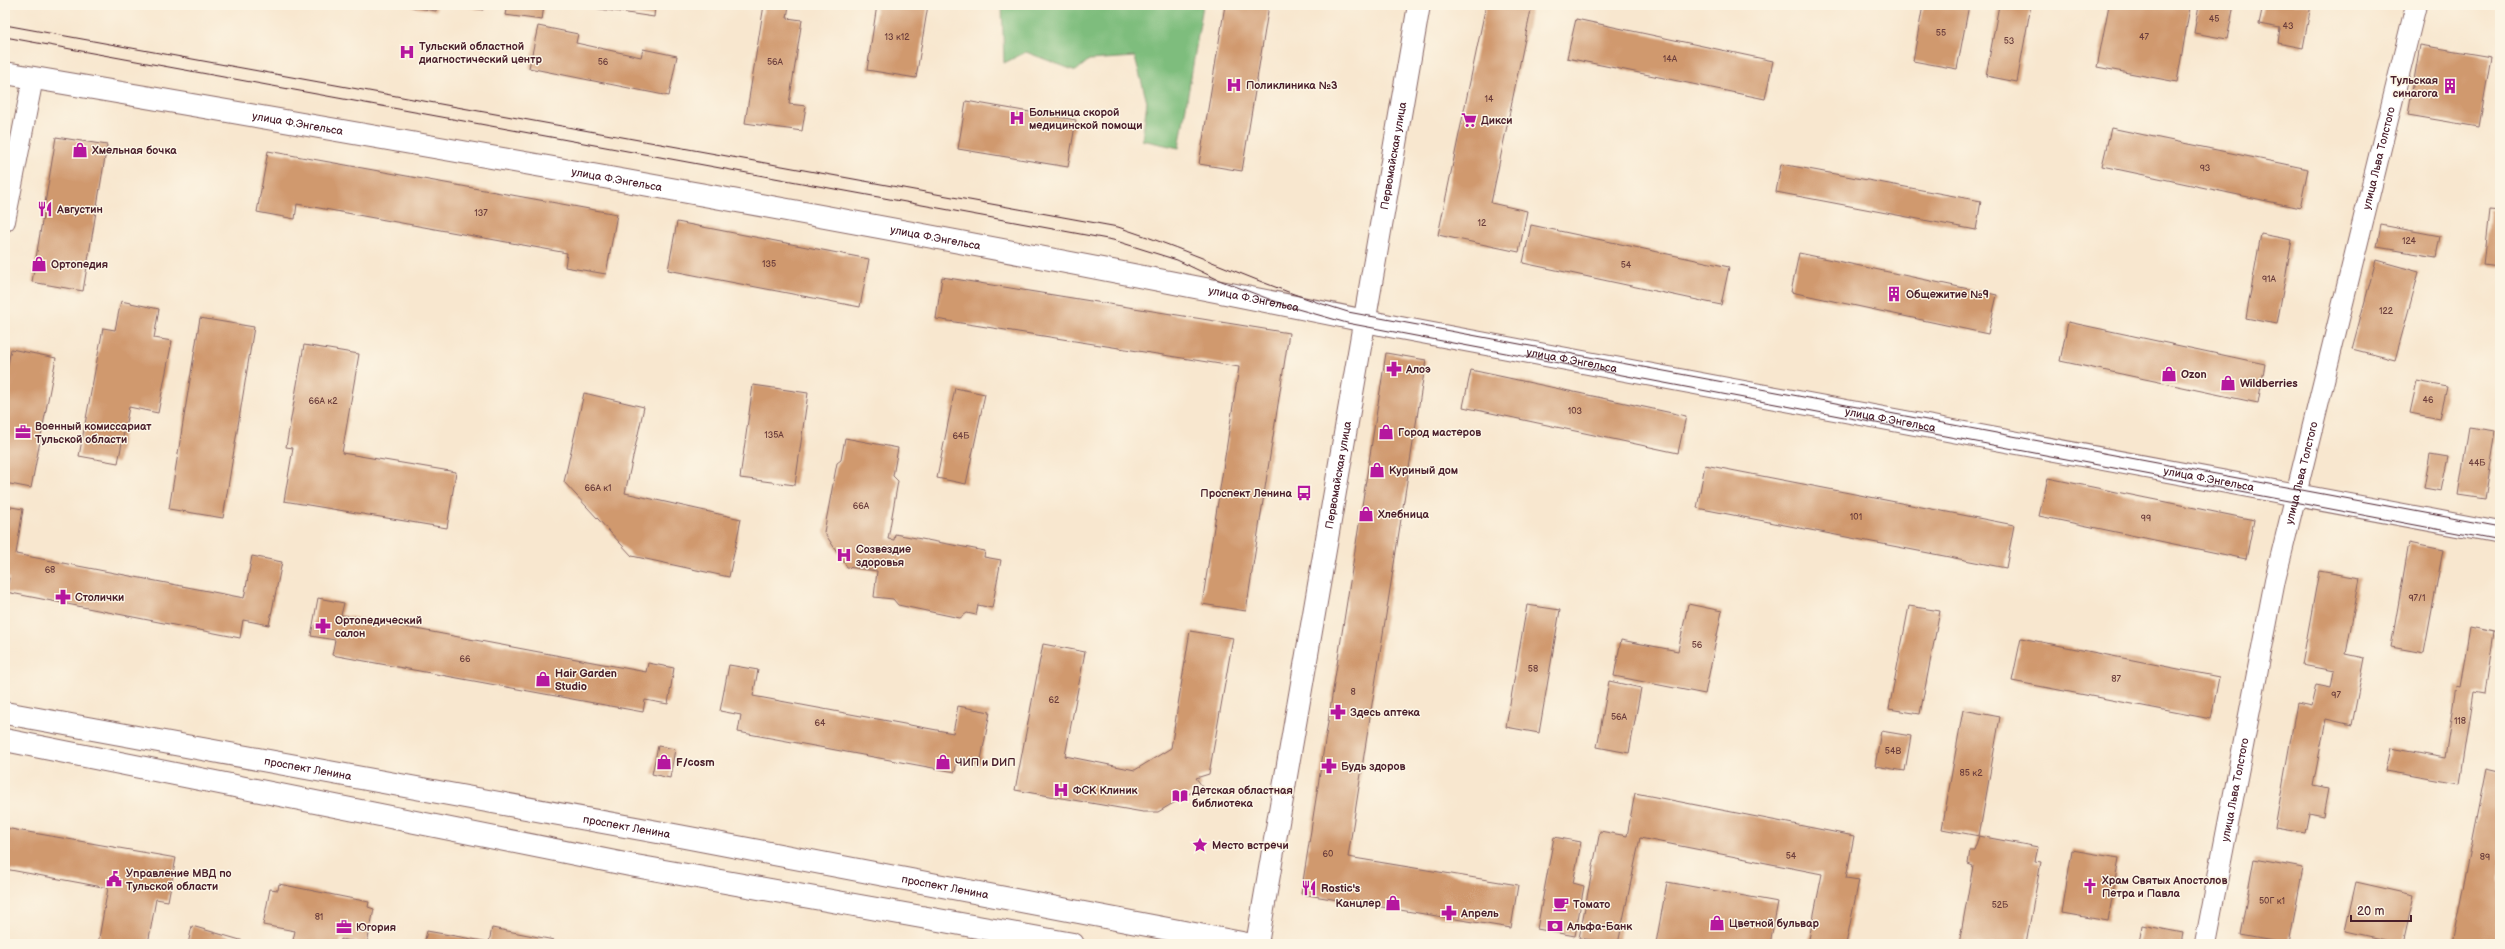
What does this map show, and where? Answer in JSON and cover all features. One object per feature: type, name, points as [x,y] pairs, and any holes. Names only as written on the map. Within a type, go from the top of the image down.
[{"type":"main road","name":"Первомайская улица","points":[[1257,944],[1419,5]]},
{"type":"main road","name":"улица Ф.Энгельса","points":[[5,73],[930,237],[1316,310],[1365,321],[2500,533]]},
{"type":"main road","name":"проспект Ленина","points":[[5,713],[682,837],[1247,944]]},
{"type":"main road","points":[[5,740],[630,865],[1073,944]]},
{"type":"street","name":"улица Льва Толстого","points":[[2205,944],[2275,580],[2416,5]]},
{"type":"street","points":[[5,221],[33,78]]},
{"type":"green space","points":[[1002,5],[1203,5],[1179,148],[1142,140],[1147,102],[1135,57],[1089,60],[1076,71],[1026,52],[1004,63]]},
{"type":"building","points":[[413,5],[437,5],[436,11],[412,7]]},
{"type":"building","points":[[459,5],[484,5],[483,10]]},
{"type":"building","points":[[507,5],[544,5],[542,20],[505,15]]},
{"type":"building","points":[[573,5],[655,5],[654,17]]},
{"type":"building","points":[[764,5],[789,5],[787,18],[802,20],[789,104],[806,106],[802,131],[745,123]]},
{"type":"building","points":[[877,5],[928,5],[916,78],[867,70]]},
{"type":"building","name":"Поликлиника №3","points":[[1225,5],[1269,5],[1242,171],[1199,164]]},
{"type":"building","points":[[1486,5],[1532,5],[1491,203],[1527,211],[1519,252],[1438,235]]},
{"type":"building","points":[[1923,5],[1969,5],[1957,69],[1913,61]]},
{"type":"building","points":[[1999,5],[2031,5],[2017,82],[1986,76]]},
{"type":"building","points":[[2109,5],[2179,5],[2190,7],[2177,82],[2097,67]]},
{"type":"building","points":[[2199,5],[2234,5],[2227,39],[2194,33]]},
{"type":"building","points":[[2263,5],[2311,5],[2303,48],[2278,43],[2280,28],[2259,24]]},
{"type":"building","points":[[1576,19],[1773,61],[1765,99],[1567,58]]},
{"type":"building","points":[[538,26],[578,34],[576,43],[641,57],[643,49],[677,56],[669,96],[529,68]]},
{"type":"building","name":"Тульская синагога","points":[[2420,45],[2491,57],[2479,127],[2408,115]]},
{"type":"building","points":[[966,101],[1076,120],[1068,167],[958,149]]},
{"type":"building","points":[[2111,128],[2308,169],[2300,208],[2102,166]]},
{"type":"building","points":[[56,137],[107,145],[83,291],[32,282]]},
{"type":"building","points":[[268,151],[617,214],[606,274],[565,267],[567,253],[297,204],[295,219],[257,212]]},
{"type":"building","points":[[1781,164],[1981,201],[1976,230],[1776,192]]},
{"type":"building","points":[[2489,210],[2500,211],[2500,267],[2483,265]]},
{"type":"building","points":[[677,222],[869,259],[860,307],[668,270]]},
{"type":"building","points":[[1531,225],[1729,267],[1721,305],[1523,263]]},
{"type":"building","points":[[2381,225],[2440,236],[2436,257],[2377,247]]},
{"type":"building","points":[[2261,234],[2292,240],[2277,324],[2246,318]]},
{"type":"building","name":"Общежитие №9","points":[[1799,253],[1997,295],[1988,334],[1791,292]]},
{"type":"building","points":[[2376,260],[2419,272],[2395,360],[2352,349]]},
{"type":"building","points":[[942,277],[1289,333],[1246,611],[1202,604],[1239,367],[936,319]]},
{"type":"building","points":[[121,301],[159,309],[154,338],[172,341],[158,413],[129,407],[118,463],[79,456],[103,328],[115,330]]},
{"type":"building","points":[[200,318],[254,327],[223,518],[169,509]]},
{"type":"building","points":[[2068,322],[2265,364],[2258,403],[2060,361]]},
{"type":"building","points":[[304,345],[359,354],[342,453],[456,472],[447,528],[284,501],[293,448],[286,447]]},
{"type":"building","name":"Военный комиссариат Тульской области","points":[[11,349],[56,358],[31,488],[5,483],[5,381]]},
{"type":"building","points":[[1386,353],[1426,360],[1348,857],[1518,885],[1511,928],[1301,894]]},
{"type":"building","points":[[1471,370],[1686,416],[1678,453],[1463,407]]},
{"type":"building","points":[[2417,381],[2447,387],[2440,419],[2410,413]]},
{"type":"building","points":[[753,385],[808,393],[795,485],[740,478]]},
{"type":"building","points":[[955,388],[985,394],[966,484],[937,478]]},
{"type":"building","points":[[584,393],[644,407],[625,493],[741,519],[729,577],[632,556],[564,482]]},
{"type":"building","points":[[2469,427],[2496,431],[2485,499],[2458,495]]},
{"type":"building","points":[[845,438],[898,448],[893,476],[898,481],[888,539],[894,540],[895,534],[985,551],[984,557],[1001,560],[992,608],[978,605],[976,615],[967,613],[960,618],[898,605],[893,599],[874,597],[877,571],[847,567],[824,532],[837,463],[841,460]]},
{"type":"building","points":[[2430,454],[2448,457],[2441,491],[2424,488]]},
{"type":"building","points":[[1705,465],[2014,525],[2006,568],[1697,508]]},
{"type":"building","points":[[2048,478],[2254,520],[2246,559],[2039,516]]},
{"type":"building","points":[[5,506],[23,509],[16,554],[244,598],[252,556],[282,562],[269,625],[243,620],[240,638],[6,592],[9,578],[5,577]]},
{"type":"building","points":[[2409,543],[2443,550],[2424,653],[2391,647]]},
{"type":"building","points":[[2319,571],[2360,578],[2346,654],[2365,658],[2352,725],[2326,719],[2313,786],[2328,789],[2323,816],[2309,813],[2305,833],[2275,828],[2297,703],[2311,706],[2316,685],[2331,688],[2334,671],[2302,665]]},
{"type":"building","points":[[318,598],[344,603],[341,615],[646,672],[648,663],[674,668],[668,704],[645,700],[643,712],[332,655],[335,640],[311,636]]},
{"type":"building","points":[[1688,604],[1722,611],[1705,694],[1614,676],[1621,640],[1678,651]]},
{"type":"building","points":[[1527,605],[1560,610],[1539,733],[1506,727]]},
{"type":"building","points":[[1909,606],[1940,611],[1920,714],[1889,709]]},
{"type":"building","points":[[2470,627],[2494,632],[2485,694],[2474,692],[2460,784],[2385,771],[2390,748],[2445,758],[2456,686],[2460,687]]},
{"type":"building","points":[[1190,631],[1233,638],[1209,774],[1196,778],[1202,786],[1158,812],[1143,812],[1015,790],[1043,644],[1085,652],[1065,756],[1135,770],[1171,748]]},
{"type":"building","points":[[2021,638],[2219,677],[2211,719],[2012,681]]},
{"type":"building","points":[[729,665],[758,670],[753,696],[953,733],[958,706],[990,712],[980,765],[957,760],[955,772],[738,732],[741,715],[720,711]]},
{"type":"building","points":[[1609,681],[1641,688],[1629,753],[1597,747]]},
{"type":"building","points":[[1963,710],[2000,717],[1979,836],[1942,829]]},
{"type":"building","points":[[1881,731],[1911,736],[1905,771],[1875,766]]},
{"type":"building","name":"F/cosm","points":[[658,746],[675,749],[670,778],[652,774]]},
{"type":"building","points":[[2487,768],[2500,771],[2500,944],[2452,944]]},
{"type":"building","points":[[1635,793],[1854,836],[1846,878],[1859,880],[1846,944],[1808,944],[1822,874],[1640,838],[1618,944],[1579,938],[1600,831],[1627,836]]},
{"type":"building","name":"Управление МВД по Тульской области","points":[[5,828],[176,858],[168,901],[156,899],[148,944],[98,944],[108,888],[5,869]]},
{"type":"building","points":[[1979,836],[2038,847],[2035,861],[2041,862],[2026,944],[1959,944],[1973,866],[1968,864],[1970,850],[1974,850]]},
{"type":"building","points":[[1554,837],[1581,842],[1573,883],[1584,886],[1575,936],[1537,929]]},
{"type":"building","name":"Храм Святых Апостолов Петра и Павла","points":[[2072,850],[2119,858],[2108,921],[2062,913]]},
{"type":"building","points":[[2254,859],[2303,868],[2289,944],[2240,935]]},
{"type":"building","name":"Цветной бульвар","points":[[1667,882],[1778,902],[1770,944],[1656,943]]},
{"type":"building","points":[[2356,882],[2414,895],[2403,944],[2345,931]]},
{"type":"building","points":[[279,884],[369,902],[368,907],[374,909],[367,944],[341,939],[340,944],[312,944],[293,940],[295,931],[263,925],[270,889],[278,890]]},
{"type":"building","points":[[2142,925],[2183,933],[2181,944],[2139,944]]},
{"type":"building","points":[[192,926],[254,944],[188,944]]},
{"type":"building","points":[[492,928],[554,940],[553,944],[424,944],[427,931],[489,942]]},
{"type":"tram line","points":[[5,25],[1118,227],[1290,293],[1348,312],[2500,527]]},
{"type":"tram line","points":[[5,37],[1113,240],[1177,260],[1219,280],[1287,306],[1347,323],[2500,541]]},
{"type":"place","name":"Тульский областной диагностический центр","points":[[407,52]]},
{"type":"place","name":"Поликлиника №3","points":[[1234,85]]},
{"type":"place","name":"Тульская синагога","points":[[2450,86]]},
{"type":"place","name":"Больница скорой медицинской помощи","points":[[1017,118]]},
{"type":"place","name":"Дикси","points":[[1469,120]]},
{"type":"place","name":"Хмельная бочка","points":[[80,150]]},
{"type":"place","name":"Августин","points":[[45,209]]},
{"type":"place","name":"Ортопедия","points":[[39,264]]},
{"type":"place","name":"Общежитие №9","points":[[1894,294]]},
{"type":"place","name":"Алоэ","points":[[1394,369]]},
{"type":"place","name":"Ozon","points":[[2169,374]]},
{"type":"place","name":"Wildberries","points":[[2228,383]]},
{"type":"place","name":"Военный комиссариат Тульской области","points":[[23,432]]},
{"type":"place","name":"Город мастеров","points":[[1386,432]]},
{"type":"place","name":"Куриный дом","points":[[1377,470]]},
{"type":"place","name":"Проспект Ленина","points":[[1304,493]]},
{"type":"place","name":"Хлебница","points":[[1366,514]]},
{"type":"place","name":"Созвездие здоровья","points":[[844,555]]},
{"type":"place","name":"Столички","points":[[63,597]]},
{"type":"place","name":"Ортопедический салон","points":[[323,626]]},
{"type":"place","name":"Hair Garden Studio","points":[[543,679]]},
{"type":"place","name":"Здесь аптека","points":[[1338,712]]},
{"type":"place","name":"F/cosm","points":[[664,762]]},
{"type":"place","name":"ЧИП и DИП","points":[[943,762]]},
{"type":"place","name":"Будь здоров","points":[[1329,766]]},
{"type":"place","name":"ФСК Клиник","points":[[1061,790]]},
{"type":"place","name":"Детская областная библиотека","points":[[1180,796]]},
{"type":"place","name":"Место встречи","points":[[1200,845]]},
{"type":"place","name":"Управление МВД по Тульской области","points":[[114,879]]},
{"type":"place","name":"Храм Святых Апостолов Петра и Павла","points":[[2090,886]]},
{"type":"place","name":"Rostic's","points":[[1309,888]]},
{"type":"place","name":"Канцлер","points":[[1393,903]]},
{"type":"place","name":"Томато","points":[[1561,904]]},
{"type":"place","name":"Апрель","points":[[1449,913]]},
{"type":"place","name":"Цветной бульвар","points":[[1717,923]]},
{"type":"place","name":"Альфа-Банк","points":[[1555,926]]},
{"type":"place","name":"Югория","points":[[344,927]]}]
